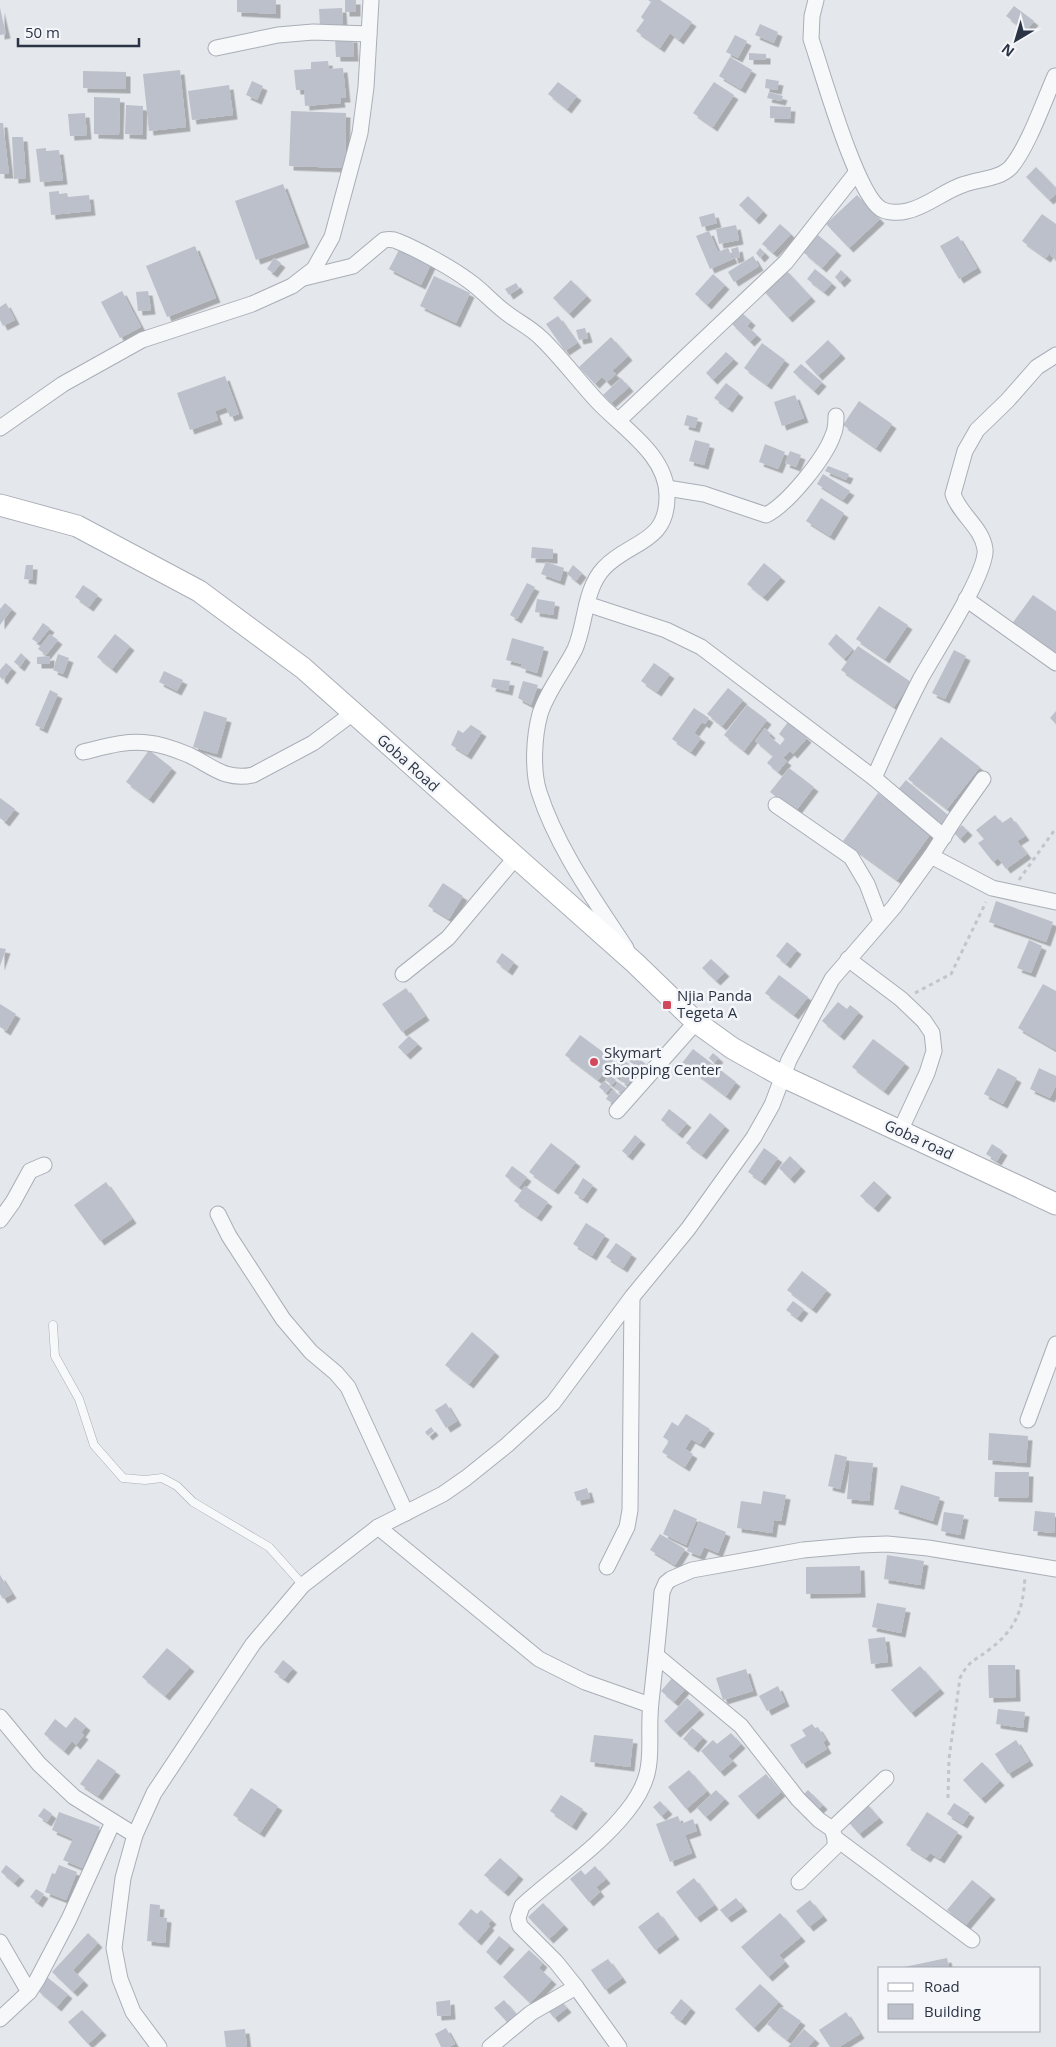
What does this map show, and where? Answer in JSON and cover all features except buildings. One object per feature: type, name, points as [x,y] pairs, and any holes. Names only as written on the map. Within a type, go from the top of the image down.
[{"type":"main road","name":"Goba Road","points":[[0,505],[77,526],[199,591],[303,668],[635,963],[696,1022],[732,1048],[782,1076]]},
{"type":"main road","name":"Goba road","points":[[782,1076],[1056,1204]]},
{"type":"street","points":[[0,428],[63,384],[142,340],[252,304],[292,286],[314,270],[332,237],[360,133],[371,0]]},
{"type":"street","points":[[816,0],[812,16],[811,39],[856,173],[869,197],[881,209],[895,213],[909,211],[964,184],[1003,174],[1022,149],[1056,75]]},
{"type":"street","points":[[216,48],[278,35],[314,32],[369,34]]},
{"type":"street","points":[[620,420],[786,262],[856,173]]},
{"type":"street","points":[[304,278],[352,266],[380,242],[387,239],[396,240],[469,281],[504,312],[535,332],[557,354],[600,404],[636,436],[661,472],[667,488],[665,517],[662,524],[647,540],[611,562],[602,570],[595,581],[574,650],[540,714],[537,732],[538,790],[556,834],[572,863],[635,963]]},
{"type":"street","points":[[874,778],[894,732],[922,677],[966,599],[985,553],[980,535],[957,503],[953,494],[965,451],[970,440],[983,423],[1007,401],[1037,367],[1056,355]]},
{"type":"street","points":[[667,488],[704,494],[766,515],[778,508],[815,464],[833,436],[836,416]]},
{"type":"street","points":[[966,599],[1056,662]]},
{"type":"street","points":[[587,604],[666,630],[701,647],[874,778],[944,837]]},
{"type":"street","points":[[83,752],[128,742],[149,743],[186,754],[226,775],[243,777],[253,775],[313,743],[353,713]]},
{"type":"street","points":[[159,2047],[130,2006],[120,1979],[114,1948],[122,1878],[135,1835],[154,1793],[253,1644],[303,1585],[378,1526],[443,1494],[466,1478],[539,1417],[559,1396],[632,1298],[688,1229],[754,1138],[772,1105],[782,1076],[813,1012],[832,979],[881,921],[931,856],[984,779]]},
{"type":"street","points":[[776,805],[851,857],[867,884],[881,921]]},
{"type":"street","points":[[931,856],[992,888],[1056,902]]},
{"type":"street","points":[[403,974],[448,938],[516,857]]},
{"type":"street","points":[[848,959],[901,1000],[930,1028],[934,1039],[934,1051],[927,1073],[900,1130]]},
{"type":"street","points":[[617,1111],[696,1022]]},
{"type":"street","points":[[0,1220],[13,1202],[30,1171],[44,1165]]},
{"type":"street","points":[[218,1214],[229,1236],[283,1319],[311,1352],[336,1373],[348,1387],[406,1513]]},
{"type":"street","points":[[607,1567],[627,1527],[630,1510],[632,1298]]},
{"type":"street","points":[[1028,1420],[1056,1344]]},
{"type":"street","points":[[378,1526],[539,1659],[585,1682],[650,1705]]},
{"type":"street","points":[[619,2047],[556,1962],[520,1926],[518,1916],[522,1906],[601,1840],[627,1811],[644,1783],[650,1762],[650,1705],[664,1587],[675,1576],[692,1570],[803,1550],[887,1544],[928,1548],[1056,1569]]},
{"type":"street","points":[[657,1656],[741,1726],[798,1800],[833,1833],[972,1940]]},
{"type":"street","points":[[0,1718],[39,1764],[64,1788],[88,1808],[135,1835]]},
{"type":"street","points":[[833,1833],[886,1778]]},
{"type":"street","points":[[0,2018],[29,1992],[69,1919],[113,1822]]},
{"type":"street","points":[[799,1882],[835,1847],[833,1833]]},
{"type":"street","points":[[0,1942],[29,1992]]},
{"type":"street","points":[[490,2047],[531,2013],[576,1987]]},
{"type":"lane","points":[[54,1325],[55,1356],[79,1399],[94,1445],[123,1478],[145,1480],[162,1478],[177,1486],[193,1502],[269,1547],[303,1585]]},
{"type":"path","points":[[1010,893],[1056,828]]},
{"type":"path","points":[[901,1000],[951,974],[992,888]]},
{"type":"path","points":[[948,1798],[949,1759],[960,1678],[971,1661],[1012,1629],[1018,1617],[1024,1592],[1026,1564]]},
{"type":"place","name":"Njia Panda Tegeta A","points":[[667,1005]]},
{"type":"place","name":"Skymart Shopping Center","points":[[594,1062]]}]
